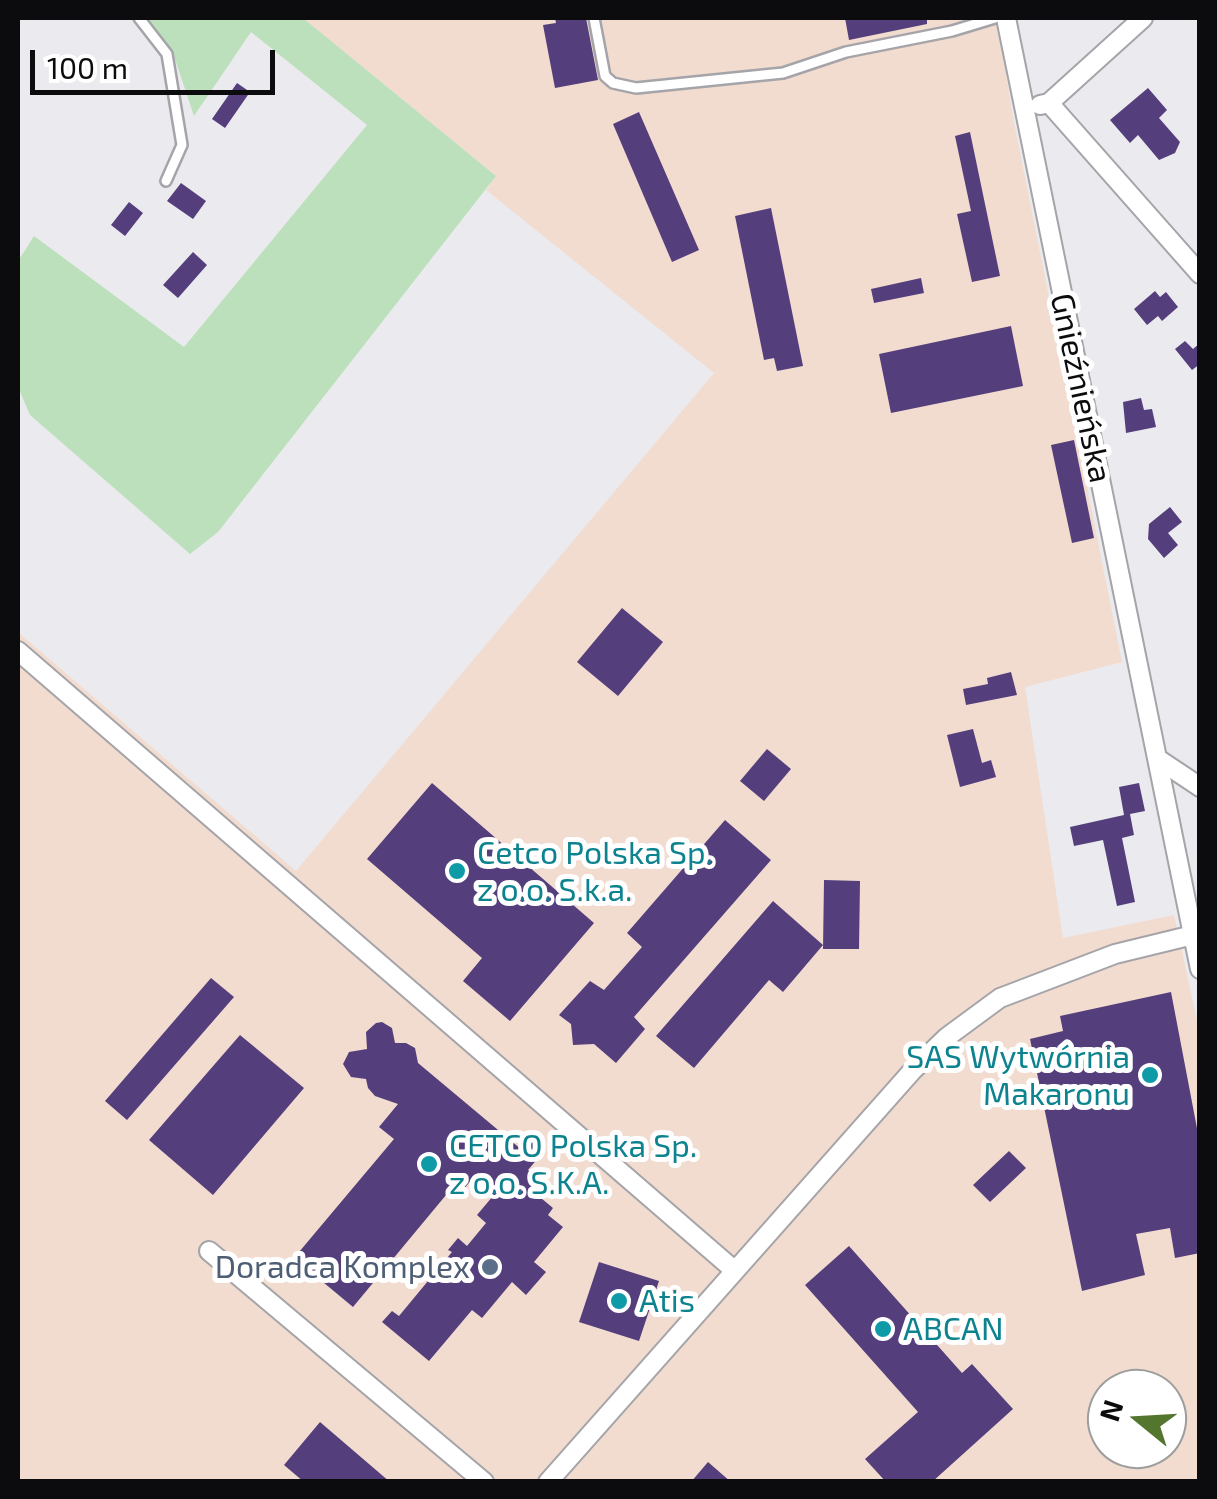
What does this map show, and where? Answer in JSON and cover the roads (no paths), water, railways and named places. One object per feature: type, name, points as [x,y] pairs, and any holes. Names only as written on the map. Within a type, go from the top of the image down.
[{"type":"street","name":"Gnieźnieńska","points":[[1006,18],[1200,970]]},
{"type":"street","points":[[1024,107],[1049,103],[1143,18]]},
{"type":"street","points":[[1049,103],[1200,274]]},
{"type":"street","points":[[18,651],[734,1270]]},
{"type":"street","points":[[1158,759],[1200,786]]},
{"type":"street","points":[[548,1482],[946,1037],[1000,998],[1115,954],[1193,935]]},
{"type":"street","points":[[209,1250],[484,1482]]},
{"type":"lane","points":[[139,18],[166,54],[182,144],[166,181]]},
{"type":"lane","points":[[594,18],[605,76],[613,83],[636,88],[783,73],[846,52],[952,31],[995,18]]},
{"type":"place","name":"Cetco Polska Sp. z o.o. S.k.a.","points":[[457,871]]},
{"type":"place","name":"SAS Wytwórnia Makaronu","points":[[1150,1075]]},
{"type":"place","name":"CETCO Polska Sp. z o.o. S.K.A.","points":[[429,1164]]},
{"type":"place","name":"Doradca Komplex","points":[[490,1267]]},
{"type":"place","name":"Atis","points":[[619,1301]]},
{"type":"place","name":"ABCAN","points":[[883,1329]]}]
